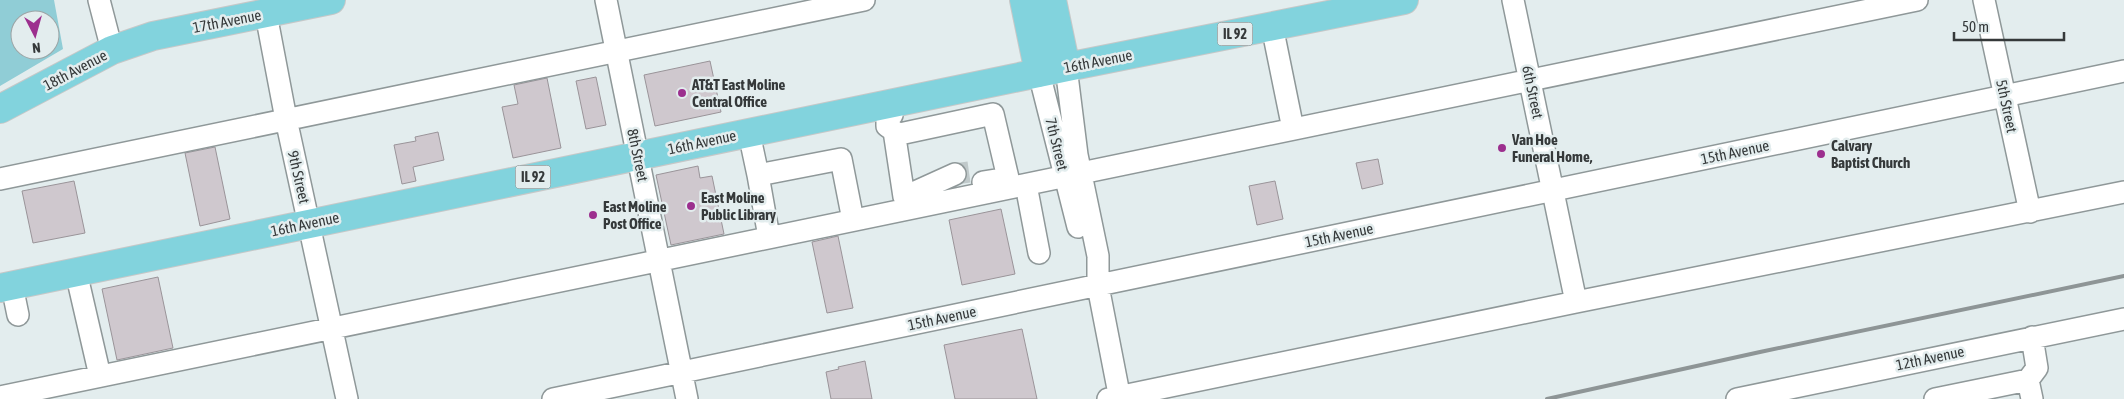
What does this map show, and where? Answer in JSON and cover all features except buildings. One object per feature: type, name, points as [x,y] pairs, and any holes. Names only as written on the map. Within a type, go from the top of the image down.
[{"type":"main road","name":"17th Avenue","points":[[153,36],[331,0]]},
{"type":"main road","name":"7th Street","points":[[1024,0],[1040,73]]},
{"type":"main road","name":"7th Street","points":[[1052,0],[1066,67]]},
{"type":"main road","name":"16th Avenue","points":[[6,287],[749,133],[893,121],[1040,73],[1404,0]]},
{"type":"main road","name":"18th Avenue","points":[[0,109],[112,50],[153,36]]},
{"type":"street","points":[[99,0],[112,50]]},
{"type":"street","name":"8th Street","points":[[606,0],[687,399]]},
{"type":"street","points":[[0,179],[864,0]]},
{"type":"street","name":"6th Street","points":[[1513,0],[1576,302]]},
{"type":"street","points":[[904,197],[1070,172],[1293,129],[1917,0]]},
{"type":"street","name":"5th Street","points":[[1984,0],[2030,212]]},
{"type":"street","name":"9th Street","points":[[266,14],[286,120],[347,399]]},
{"type":"street","points":[[1272,26],[1293,129]]},
{"type":"street","name":"7th Street","points":[[1066,67],[1070,172]]},
{"type":"street","name":"15th Avenue","points":[[553,399],[590,395],[682,372],[2124,71]]},
{"type":"street","name":"7th Street","points":[[1040,73],[1098,256],[1098,286],[1116,398]]},
{"type":"street","points":[[904,197],[893,121],[993,114],[1017,181],[1039,253]]},
{"type":"street","points":[[749,133],[770,237]]},
{"type":"street","points":[[758,175],[841,159],[853,220]]},
{"type":"street","points":[[904,197],[962,173],[980,170],[1017,181]]},
{"type":"street","points":[[0,396],[853,220],[1017,181]]},
{"type":"street","points":[[1116,398],[1576,302],[2124,192]]},
{"type":"street","points":[[76,272],[100,376]]},
{"type":"street","points":[[6,287],[18,315]]},
{"type":"street","name":"12th Avenue","points":[[1737,399],[2124,319]]},
{"type":"street","points":[[1935,399],[2030,389],[2037,368],[2032,337]]},
{"type":"shaded area","points":[[0,0],[54,0],[56,10],[10,10],[10,60],[44,60],[0,86]]},
{"type":"shaded area","points":[[60,33],[63,49],[60,51]]},
{"type":"tunnel","points":[[955,174],[969,172]]},
{"type":"railway","points":[[1547,399],[1760,352],[2124,276]]},
{"type":"place","name":"AT&T East Moline Central Office","points":[[682,93]]},
{"type":"place","name":"Van Hoe Funeral Home,","points":[[1502,148]]},
{"type":"place","name":"Calvary Baptist Church","points":[[1821,154]]},
{"type":"place","name":"East Moline Public Library","points":[[691,206]]},
{"type":"place","name":"East Moline Post Office","points":[[593,215]]}]
